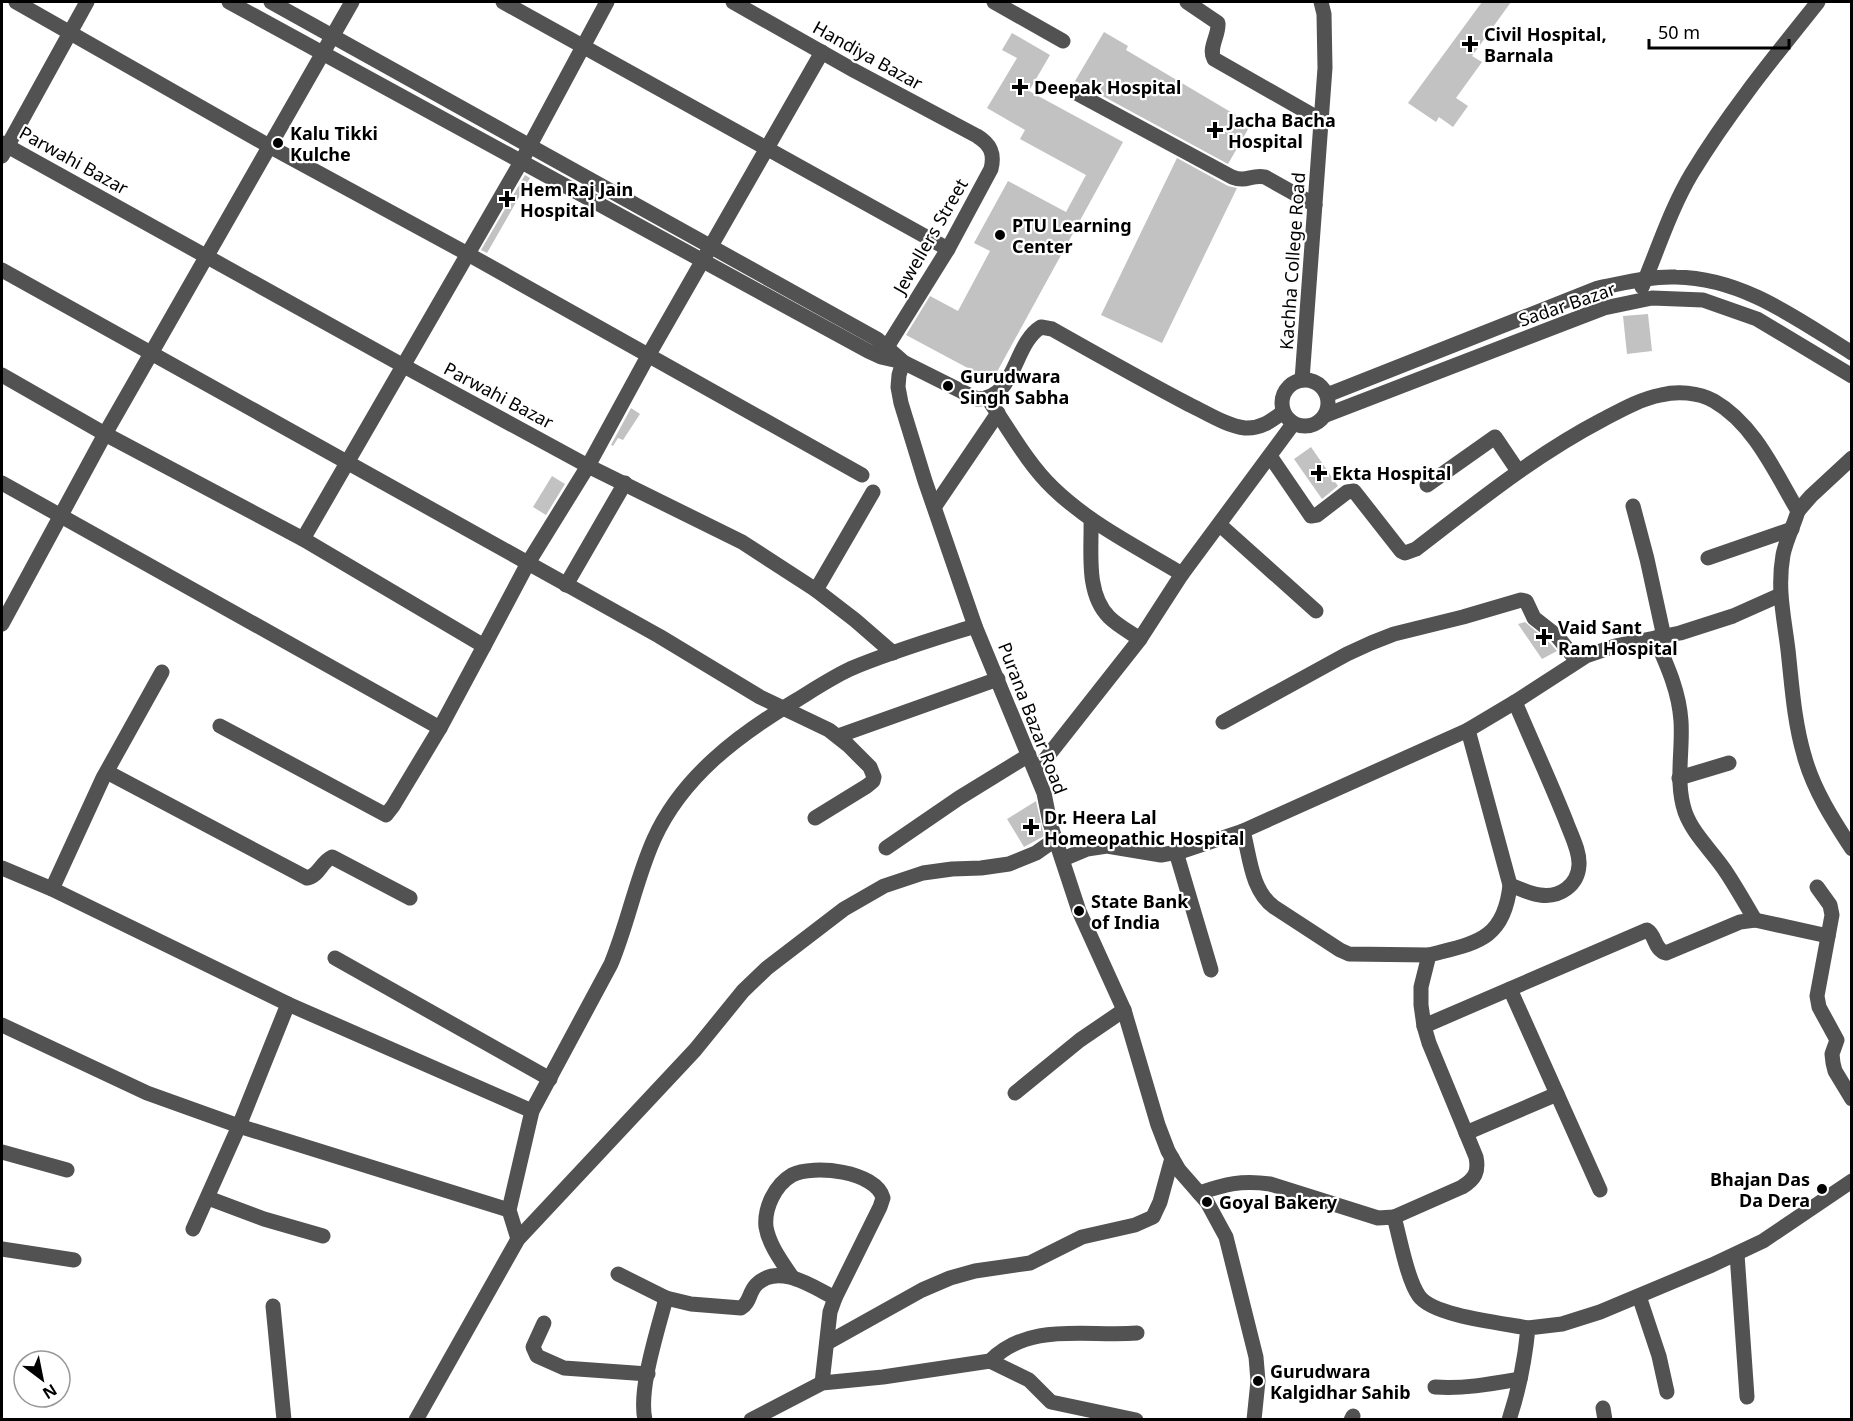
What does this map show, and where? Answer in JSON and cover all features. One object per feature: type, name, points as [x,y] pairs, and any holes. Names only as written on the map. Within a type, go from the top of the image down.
[{"type":"street","points":[[16,2],[269,146],[466,253],[862,475]]},
{"type":"street","points":[[3,148],[87,2]]},
{"type":"street","points":[[229,2],[868,351],[881,357],[903,362],[977,399],[988,399],[995,396],[1002,388],[1031,336],[1041,327],[1052,329],[1217,419],[1244,428],[1258,427],[1288,418],[1305,426],[1312,425],[1326,415],[1329,406],[1327,395],[1316,383],[1302,380],[1289,386],[1284,392],[1288,418],[1270,456],[1182,574],[1140,639],[1036,771]]},
{"type":"street","points":[[271,2],[712,245],[877,339],[903,362]]},
{"type":"street","points":[[2,624],[105,434],[352,2]]},
{"type":"street","points":[[503,2],[948,249]]},
{"type":"street","points":[[303,538],[348,463],[466,253],[521,162],[608,2]]},
{"type":"street","name":"Handiya Bazar","points":[[734,2],[986,141]]},
{"type":"street","points":[[994,2],[1063,41]]},
{"type":"street","points":[[1187,2],[1218,23],[1219,28],[1212,50],[1214,59],[1322,120]]},
{"type":"street","points":[[1323,8],[1336,2]]},
{"type":"street","points":[[1637,301],[1691,175],[1726,120],[1818,2]]},
{"type":"street","name":"Kachha College Road","points":[[1302,380],[1325,68],[1323,8]]},
{"type":"street","points":[[219,726],[383,815],[389,814],[440,728],[528,563],[588,466],[648,356],[822,52]]},
{"type":"street","points":[[1076,93],[1232,177],[1245,181],[1257,176],[1265,177],[1315,205]]},
{"type":"street","name":"Jewellers Street","points":[[887,347],[948,249],[991,169],[992,150],[986,141]]},
{"type":"street","name":"Parwahi Bazar","points":[[3,148],[207,255],[588,466],[742,542],[786,568],[816,590],[893,653]]},
{"type":"street","points":[[2,270],[658,636],[760,697],[838,736],[870,767],[874,777],[873,782],[815,818]]},
{"type":"street","name":"Sadar Bazar","points":[[1327,395],[1598,288],[1646,279],[1676,277],[1707,280],[1741,290],[1767,300],[1851,353]]},
{"type":"street","name":"Sadar Bazar","points":[[1326,415],[1604,308],[1652,298],[1703,300],[1757,318],[1851,376]]},
{"type":"street","name":"Purana Bazar Road","points":[[903,362],[898,387],[925,481],[975,626],[1044,793],[1079,911],[1124,1010],[1158,1125],[1172,1158],[1179,1170],[1207,1202],[1226,1237],[1256,1357],[1258,1381],[1254,1419]]},
{"type":"street","points":[[2,375],[105,434],[303,538],[484,646]]},
{"type":"street","points":[[1270,456],[1311,516],[1317,515],[1347,492],[1354,491],[1401,551],[1405,553],[1416,549],[1518,471],[1566,439],[1633,404],[1660,395],[1686,392],[1711,399],[1732,413],[1753,436],[1798,511]]},
{"type":"street","points":[[988,399],[1028,458],[1052,488],[1091,519],[1182,574]]},
{"type":"street","points":[[935,506],[998,413]]},
{"type":"street","points":[[1427,485],[1495,437],[1518,471]]},
{"type":"street","points":[[1851,458],[1811,495],[1798,511],[1784,553],[1780,595],[1795,714],[1804,756],[1821,799],[1851,849]]},
{"type":"street","points":[[2,483],[440,728]]},
{"type":"street","points":[[566,585],[625,483]]},
{"type":"street","points":[[816,590],[873,492]]},
{"type":"street","points":[[1633,506],[1647,559],[1660,637],[1676,692],[1681,720],[1679,778],[1680,793],[1686,814],[1694,831],[1724,869],[1755,920]]},
{"type":"street","points":[[1091,519],[1092,579],[1096,596],[1108,616],[1140,639]]},
{"type":"street","points":[[1220,525],[1316,611]]},
{"type":"street","points":[[1708,558],[1792,529]]},
{"type":"street","points":[[1063,859],[1087,849],[1107,846],[1161,855],[1244,831],[1468,730],[1586,656],[1615,646],[1660,637],[1733,616],[1780,595]]},
{"type":"street","points":[[1223,722],[1371,643],[1394,634],[1521,600],[1526,601],[1534,618],[1557,636],[1577,661]]},
{"type":"street","points":[[518,1239],[509,1210],[532,1111],[610,964],[624,931],[654,838],[685,790],[728,746],[783,708],[850,670],[975,626]]},
{"type":"street","points":[[51,889],[107,772],[162,672]]},
{"type":"street","points":[[838,736],[998,679]]},
{"type":"street","points":[[1510,885],[1540,895],[1561,892],[1571,886],[1577,876],[1579,864],[1576,848],[1557,798],[1515,702]]},
{"type":"street","points":[[1244,831],[1255,881],[1266,901],[1340,950],[1349,954],[1429,955],[1469,945],[1485,937],[1497,927],[1504,914],[1510,885],[1468,730]]},
{"type":"street","points":[[886,848],[959,798],[1029,755]]},
{"type":"street","points":[[1679,778],[1729,763]]},
{"type":"street","points":[[107,772],[307,878],[313,877],[327,860],[336,858],[410,898]]},
{"type":"street","points":[[416,1419],[518,1239],[695,1050],[743,991],[767,968],[844,909],[884,886],[923,873],[952,868],[981,868],[1009,864],[1036,853],[1056,839]]},
{"type":"street","points":[[1176,852],[1211,970]]},
{"type":"street","points":[[2,868],[51,889],[288,1004],[532,1111]]},
{"type":"street","points":[[1817,887],[1832,910],[1818,996],[1819,1007],[1838,1040],[1832,1054],[1835,1071],[1851,1096]]},
{"type":"street","points":[[1424,1026],[1647,930],[1651,932],[1659,949],[1666,953],[1740,922],[1755,920],[1828,936]]},
{"type":"street","points":[[1199,1193],[1227,1183],[1270,1184],[1378,1218],[1394,1216],[1471,1182],[1478,1166],[1424,1026],[1421,987],[1429,955]]},
{"type":"street","points":[[335,958],[550,1079]]},
{"type":"street","points":[[1510,988],[1600,1190]]},
{"type":"street","points":[[193,1229],[239,1126],[288,1004]]},
{"type":"street","points":[[1015,1093],[1080,1040],[1124,1010]]},
{"type":"street","points":[[2,1025],[147,1093],[239,1126],[509,1210]]},
{"type":"street","points":[[1466,1133],[1557,1094]]},
{"type":"street","points":[[2,1152],[68,1170]]},
{"type":"street","points":[[827,1342],[913,1294],[950,1278],[975,1271],[1030,1263],[1082,1237],[1135,1225],[1153,1217],[1160,1202],[1172,1158]]},
{"type":"street","points":[[792,1277],[766,1228],[770,1203],[776,1189],[793,1175],[807,1171],[838,1171],[854,1174],[876,1185],[883,1198],[880,1207],[830,1312],[822,1383]]},
{"type":"street","points":[[1394,1216],[1413,1285],[1419,1297],[1430,1306],[1443,1311],[1527,1328],[1562,1324],[1600,1312],[1737,1254],[1763,1241],[1851,1180]]},
{"type":"street","points":[[207,1198],[264,1219],[323,1236]]},
{"type":"street","points":[[2,1249],[74,1260]]},
{"type":"street","points":[[1737,1254],[1747,1397]]},
{"type":"street","points":[[618,1274],[666,1298],[691,1304],[738,1309],[745,1305],[752,1291],[762,1280],[776,1276],[792,1277],[835,1298]]},
{"type":"street","points":[[1639,1296],[1659,1356],[1667,1392]]},
{"type":"street","points":[[645,1419],[643,1408],[648,1374],[666,1298]]},
{"type":"street","points":[[273,1306],[284,1419]]},
{"type":"street","points":[[544,1323],[533,1347],[537,1356],[564,1368],[648,1374]]},
{"type":"street","points":[[1509,1419],[1526,1352],[1527,1328]]},
{"type":"street","points":[[990,1361],[1010,1345],[1040,1335],[1071,1332],[1112,1335],[1137,1333]]},
{"type":"street","points":[[751,1419],[822,1383],[884,1377],[990,1361],[1029,1380],[1051,1402],[1136,1419]]},
{"type":"street","points":[[1435,1387],[1479,1386],[1520,1379]]},
{"type":"building","points":[[1482,2],[1511,2],[1472,56],[1482,62],[1456,98],[1468,106],[1453,127],[1439,117],[1436,122],[1408,103]]},
{"type":"building","points":[[1104,32],[1128,46],[1126,50],[1251,124],[1228,164],[1075,81]]},
{"type":"building","points":[[1012,33],[1050,55],[1029,91],[1123,142],[992,381],[906,335],[930,296],[958,311],[990,251],[974,243],[1008,181],[1066,212],[1086,175],[1020,139],[1025,130],[987,108],[1017,58],[1002,50]]},
{"type":"building","points":[[1177,158],[1228,186],[1237,188],[1162,343],[1101,315]]},
{"type":"building","points":[[525,175],[530,178],[487,253],[481,250]]},
{"type":"building","points":[[1648,314],[1652,351],[1627,354],[1623,316]]},
{"type":"building","points":[[631,408],[640,414],[623,440],[618,438],[613,446],[611,445]]},
{"type":"building","points":[[1311,447],[1338,486],[1322,499],[1294,459]]},
{"type":"building","points":[[552,476],[565,484],[546,515],[533,507]]},
{"type":"building","points":[[1525,622],[1557,651],[1542,659],[1518,624]]},
{"type":"building","points":[[1036,801],[1044,836],[1024,847],[1007,819]]},
{"type":"place","name":"Civil Hospital, Barnala","points":[[1470,44]]},
{"type":"place","name":"Deepak Hospital","points":[[1020,87]]},
{"type":"place","name":"Jacha Bacha Hospital","points":[[1215,130]]},
{"type":"place","name":"Kalu Tikki Kulche","points":[[278,143]]},
{"type":"place","name":"Hem Raj Jain Hospital","points":[[507,199]]},
{"type":"place","name":"PTU Learning Center","points":[[1000,235]]},
{"type":"place","name":"Gurudwara Singh Sabha","points":[[948,386]]},
{"type":"place","name":"Ekta Hospital","points":[[1319,473]]},
{"type":"place","name":"Vaid Sant Ram Hospital","points":[[1544,637]]},
{"type":"place","name":"Dr. Heera Lal Homeopathic Hospital","points":[[1031,827]]},
{"type":"place","name":"State Bank of India","points":[[1079,911]]},
{"type":"place","name":"Bhajan Das Da Dera","points":[[1822,1189]]},
{"type":"place","name":"Goyal Bakery","points":[[1207,1202]]},
{"type":"place","name":"Gurudwara Kalgidhar Sahib","points":[[1258,1381]]}]
